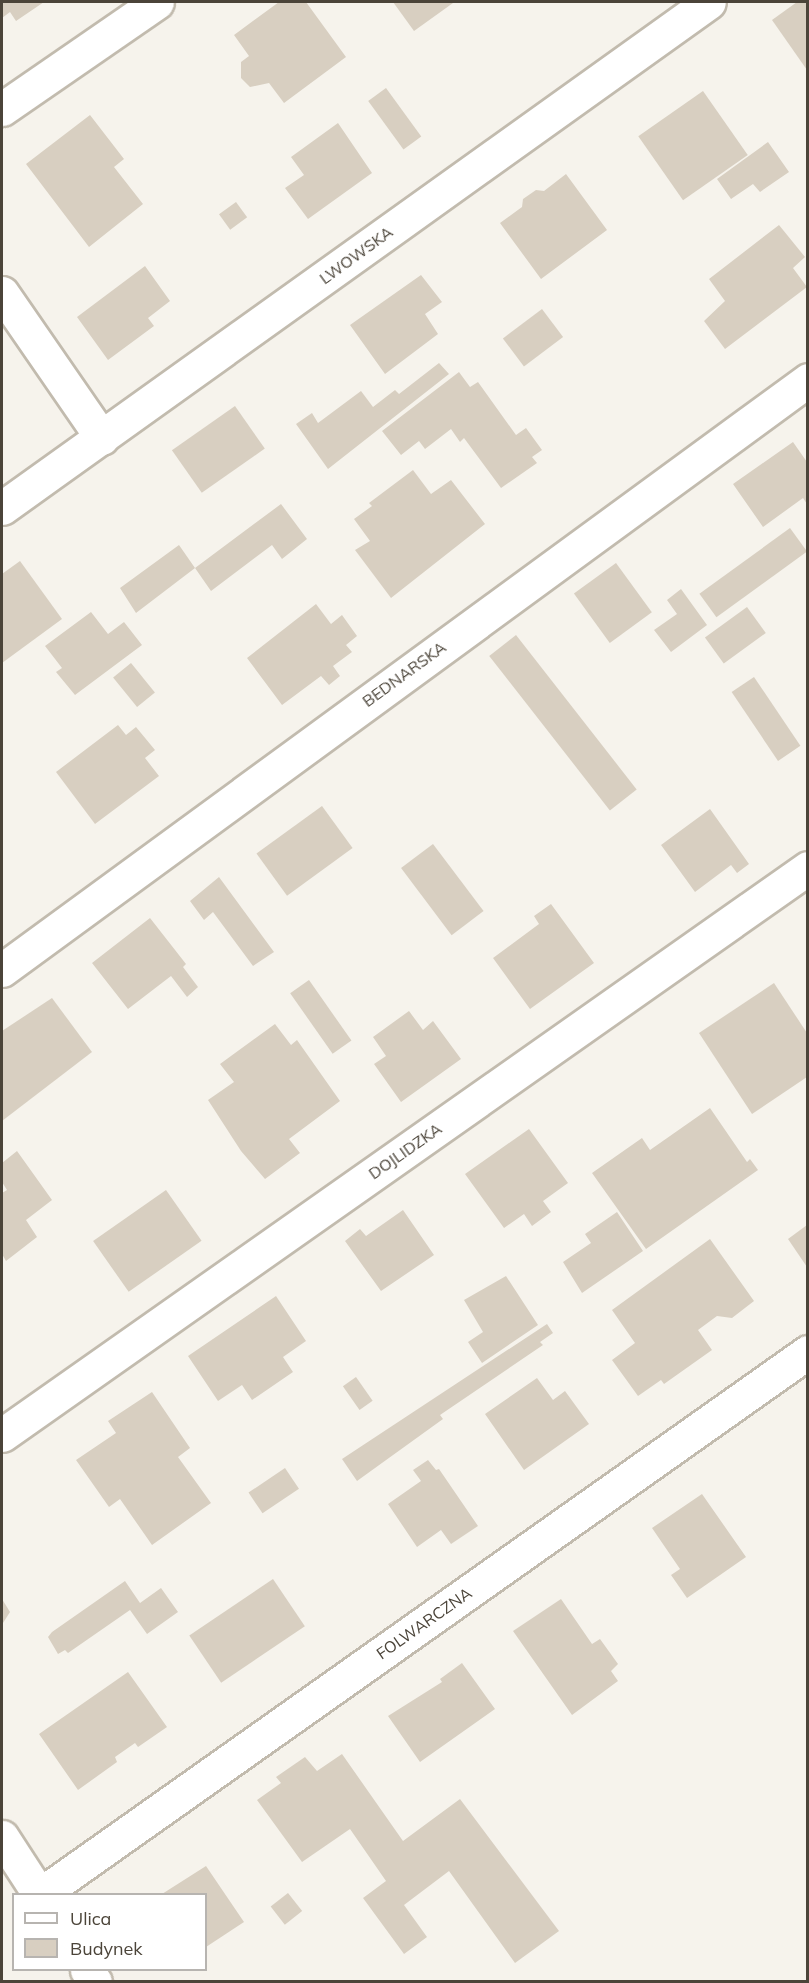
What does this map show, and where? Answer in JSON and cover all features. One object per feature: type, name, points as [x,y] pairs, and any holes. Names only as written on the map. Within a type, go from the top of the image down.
[{"type":"street","points":[[2,109],[157,2]]},
{"type":"street","name":"LWOWSKA","points":[[2,508],[709,2]]},
{"type":"street","points":[[2,293],[102,438]]},
{"type":"street","name":"BEDNARSKA","points":[[2,970],[807,380]]},
{"type":"street","name":"DOJLIDZKA","points":[[2,1434],[807,867]]},
{"type":"street","name":"FOLWARCZNA","points":[[41,1893],[807,1352]]},
{"type":"street","points":[[2,1837],[39,1893]]},
{"type":"building","points":[[2,2],[44,2],[16,21],[10,12],[2,18]]},
{"type":"building","points":[[279,2],[306,2],[346,57],[284,103],[269,83],[250,87],[241,78],[241,62],[249,56],[234,35]]},
{"type":"building","points":[[393,2],[452,2],[453,3],[414,31]]},
{"type":"building","points":[[797,2],[807,2],[807,70],[772,20]]},
{"type":"building","points":[[386,88],[421,137],[403,149],[368,101]]},
{"type":"building","points":[[703,91],[748,155],[683,200],[638,136]]},
{"type":"building","points":[[90,115],[124,159],[114,167],[143,204],[89,247],[26,164]]},
{"type":"building","points":[[338,123],[372,173],[308,219],[285,188],[304,175],[291,157]]},
{"type":"building","points":[[768,142],[789,172],[760,192],[753,184],[731,199],[717,179]]},
{"type":"building","points":[[566,174],[607,230],[541,279],[500,223],[522,207],[523,199],[536,190],[544,191]]},
{"type":"building","points":[[236,202],[247,217],[230,230],[219,214]]},
{"type":"building","points":[[779,225],[805,257],[793,268],[807,287],[725,349],[704,321],[725,301],[709,279]]},
{"type":"building","points":[[145,266],[170,301],[148,318],[154,326],[108,360],[77,317]]},
{"type":"building","points":[[421,275],[442,302],[425,314],[438,334],[385,374],[350,325]]},
{"type":"building","points":[[542,309],[563,337],[524,366],[503,338]]},
{"type":"building","points":[[439,363],[449,374],[328,469],[296,424],[312,413],[318,423],[361,391],[373,407],[395,390],[399,394]]},
{"type":"building","points":[[459,372],[470,387],[478,382],[516,435],[526,428],[542,450],[532,457],[537,463],[501,488],[464,438],[460,442],[451,429],[425,449],[419,441],[401,455],[382,431]]},
{"type":"building","points":[[235,406],[265,449],[202,493],[172,450]]},
{"type":"building","points":[[793,442],[807,462],[807,504],[803,498],[763,527],[733,484]]},
{"type":"building","points":[[413,470],[431,494],[451,480],[485,524],[391,598],[355,550],[370,541],[354,519],[372,506],[369,503]]},
{"type":"building","points":[[281,504],[307,539],[282,559],[272,545],[211,591],[195,568]]},
{"type":"building","points":[[790,528],[807,551],[716,617],[699,594]]},
{"type":"building","points":[[179,545],[195,568],[136,613],[120,588]]},
{"type":"building","points":[[20,561],[62,619],[2,663],[2,574]]},
{"type":"building","points":[[616,563],[652,612],[610,643],[574,594]]},
{"type":"building","points":[[681,589],[707,625],[671,652],[654,630],[677,614],[667,600]]},
{"type":"building","points":[[316,604],[331,624],[342,615],[357,636],[346,645],[352,652],[333,666],[340,676],[329,685],[321,676],[282,705],[247,658]]},
{"type":"building","points":[[747,607],[766,633],[724,663],[705,638]]},
{"type":"building","points":[[91,612],[108,634],[124,622],[142,645],[75,695],[56,672],[62,668],[45,646]]},
{"type":"building","points":[[516,635],[637,789],[610,810],[489,656]]},
{"type":"building","points":[[131,663],[155,693],[137,707],[113,677]]},
{"type":"building","points":[[754,677],[800,746],[778,761],[732,692]]},
{"type":"building","points":[[118,725],[126,735],[136,727],[155,750],[145,758],[159,776],[95,824],[56,772]]},
{"type":"building","points":[[322,806],[353,848],[287,896],[256,854]]},
{"type":"building","points":[[710,809],[749,864],[737,873],[731,865],[695,892],[661,845]]},
{"type":"building","points":[[433,844],[484,911],[452,935],[401,868]]},
{"type":"building","points":[[219,877],[274,952],[253,966],[213,912],[204,920],[190,901]]},
{"type":"building","points":[[551,904],[594,963],[530,1009],[493,958],[539,924],[534,916]]},
{"type":"building","points":[[150,918],[186,964],[183,967],[198,987],[187,997],[171,976],[128,1009],[92,963]]},
{"type":"building","points":[[309,980],[351,1041],[333,1054],[290,993]]},
{"type":"building","points":[[774,983],[807,1033],[807,1077],[752,1114],[699,1033]]},
{"type":"building","points":[[52,998],[92,1052],[2,1121],[2,1031]]},
{"type":"building","points":[[409,1011],[423,1030],[433,1021],[461,1059],[401,1102],[374,1064],[386,1056],[373,1037]]},
{"type":"building","points":[[275,1024],[291,1045],[297,1040],[340,1101],[289,1139],[300,1153],[265,1179],[241,1151],[208,1100],[234,1082],[220,1064]]},
{"type":"building","points":[[710,1108],[747,1162],[750,1159],[758,1170],[646,1249],[592,1173],[642,1138],[650,1150]]},
{"type":"building","points":[[529,1129],[568,1183],[543,1201],[551,1212],[532,1226],[524,1214],[504,1228],[465,1174]]},
{"type":"building","points":[[17,1151],[52,1200],[26,1220],[37,1237],[6,1261],[2,1254],[2,1193],[7,1190],[2,1182],[2,1163]]},
{"type":"building","points":[[166,1190],[202,1241],[129,1292],[93,1241]]},
{"type":"building","points":[[403,1210],[434,1255],[381,1291],[345,1241],[360,1229],[366,1236]]},
{"type":"building","points":[[617,1212],[643,1251],[582,1293],[563,1262],[591,1243],[585,1234]]},
{"type":"building","points":[[807,1225],[807,1267],[788,1239]]},
{"type":"building","points":[[710,1239],[754,1301],[732,1318],[717,1316],[698,1330],[712,1350],[664,1384],[661,1380],[638,1396],[612,1360],[635,1343],[612,1310]]},
{"type":"building","points":[[506,1276],[538,1325],[482,1363],[468,1342],[483,1332],[464,1300]]},
{"type":"building","points":[[276,1296],[306,1341],[283,1357],[293,1372],[252,1400],[242,1385],[218,1401],[188,1356]]},
{"type":"building","points":[[547,1324],[553,1333],[540,1342],[543,1345],[440,1415],[443,1419],[357,1481],[342,1459]]},
{"type":"building","points":[[356,1377],[373,1401],[360,1410],[343,1386]]},
{"type":"building","points":[[537,1378],[553,1400],[565,1391],[589,1424],[524,1470],[485,1414]]},
{"type":"building","points":[[152,1392],[190,1448],[178,1457],[211,1503],[152,1545],[120,1499],[109,1507],[76,1460],[116,1433],[108,1421]]},
{"type":"building","points":[[428,1460],[436,1470],[439,1469],[478,1526],[451,1544],[441,1530],[417,1547],[388,1504],[421,1481],[413,1470]]},
{"type":"building","points":[[285,1468],[299,1489],[263,1513],[249,1493]]},
{"type":"building","points":[[702,1494],[746,1557],[687,1598],[671,1575],[680,1569],[652,1528]]},
{"type":"building","points":[[273,1579],[305,1626],[221,1683],[189,1635]]},
{"type":"building","points":[[125,1581],[140,1603],[161,1588],[178,1612],[147,1634],[130,1610],[68,1653],[65,1650],[58,1654],[48,1637],[52,1632]]},
{"type":"building","points":[[2,1599],[10,1612],[3,1623],[2,1622]]},
{"type":"building","points":[[561,1599],[592,1644],[600,1639],[618,1664],[611,1671],[618,1681],[572,1715],[513,1631]]},
{"type":"building","points":[[462,1663],[495,1709],[420,1762],[388,1716],[442,1682],[440,1679]]},
{"type":"building","points":[[128,1672],[167,1727],[138,1747],[135,1743],[115,1757],[117,1762],[78,1790],[39,1734]]},
{"type":"building","points":[[342,1754],[403,1841],[460,1799],[559,1931],[515,1963],[449,1871],[404,1905],[427,1937],[404,1954],[363,1898],[386,1881],[350,1829],[302,1862],[257,1800],[281,1783],[276,1777],[305,1757],[317,1771]]},
{"type":"building","points":[[206,1866],[244,1922],[207,1946],[207,1893],[164,1893]]},
{"type":"building","points":[[288,1893],[302,1911],[285,1925],[271,1907]]}]
